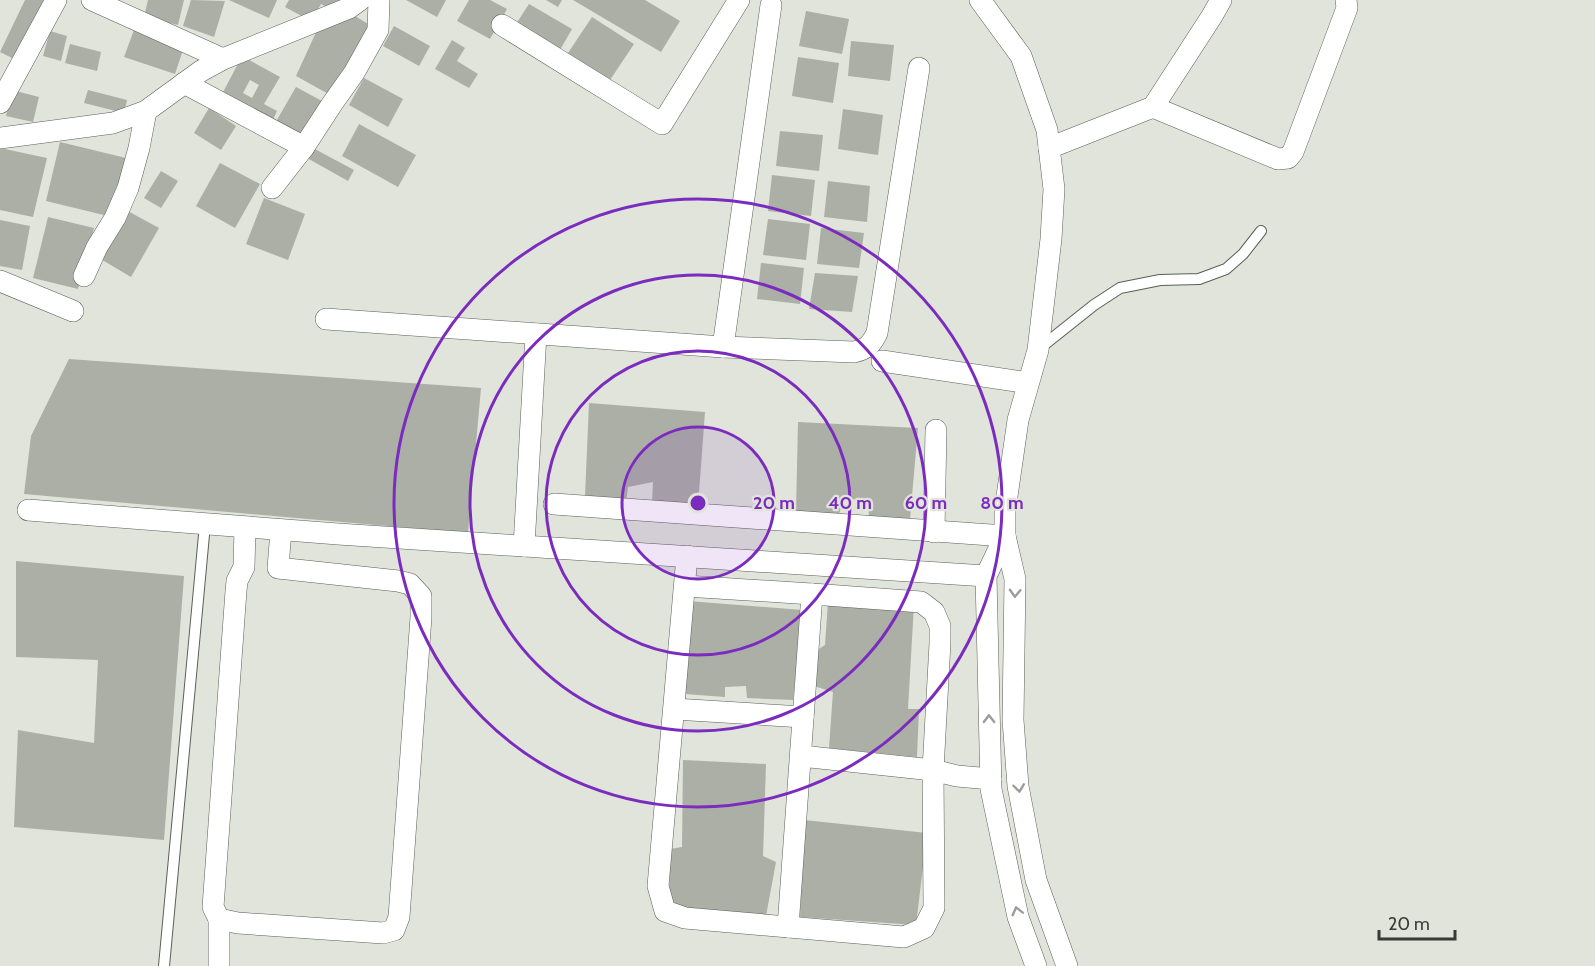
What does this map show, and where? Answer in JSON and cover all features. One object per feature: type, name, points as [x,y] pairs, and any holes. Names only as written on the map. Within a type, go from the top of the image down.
[{"type":"street","points":[[0,103],[8,73],[56,0]]},
{"type":"street","points":[[92,0],[223,59]]},
{"type":"street","points":[[0,138],[113,123],[146,111],[201,71],[223,59],[349,8],[360,0]]},
{"type":"street","points":[[272,188],[304,147],[354,73],[378,30],[379,0]]},
{"type":"street","points":[[502,25],[662,124],[740,0]]},
{"type":"street","points":[[980,0],[1021,56],[1047,130],[1054,189],[1051,239],[1038,350],[1018,420],[1005,510],[1005,536],[1015,579],[1013,720],[1018,786],[1036,880],[1067,966]]},
{"type":"street","points":[[1049,148],[1153,107],[1221,0]]},
{"type":"street","points":[[1153,107],[1278,159],[1288,158],[1293,152],[1347,8],[1346,0]]},
{"type":"street","points":[[723,347],[771,5]]},
{"type":"street","points":[[326,320],[723,347],[854,352],[865,349],[872,343],[877,333],[919,68]]},
{"type":"street","points":[[184,84],[304,147]]},
{"type":"street","points":[[84,276],[128,188],[146,111]]},
{"type":"street","points":[[0,281],[73,311]]},
{"type":"street","points":[[524,546],[536,334]]},
{"type":"street","points":[[882,361],[1028,383]]},
{"type":"street","points":[[934,532],[936,430]]},
{"type":"street","points":[[554,504],[1005,536]]},
{"type":"street","points":[[28,510],[245,528],[986,576]]},
{"type":"street","points":[[219,966],[219,919],[213,907],[234,614],[237,581],[244,567],[245,528]]},
{"type":"street","points":[[278,568],[281,530]]},
{"type":"street","points":[[1005,536],[986,576],[991,789],[1018,916],[1036,966]]},
{"type":"street","points":[[685,586],[921,602],[934,612],[940,626],[940,643],[933,771],[934,908],[924,928],[904,937],[685,918],[664,911],[658,886],[687,556]]},
{"type":"street","points":[[219,919],[238,923],[382,933],[394,930],[399,917],[420,629],[421,596],[410,584],[278,568],[244,567]]},
{"type":"street","points":[[788,927],[812,594]]},
{"type":"street","points":[[674,709],[803,717]]},
{"type":"street","points":[[801,756],[991,779]]},
{"type":"lane","points":[[1038,350],[1094,305],[1120,288],[1160,280],[1199,279],[1226,269],[1243,254],[1261,231]]},
{"type":"lane","points":[[164,966],[205,524]]},
{"type":"building","points":[[25,0],[47,0],[18,61],[0,52]]},
{"type":"building","points":[[148,0],[184,0],[178,25],[144,17]]},
{"type":"building","points":[[191,0],[225,1],[214,37],[183,26]]},
{"type":"building","points":[[229,0],[277,0],[269,18]]},
{"type":"building","points":[[289,0],[343,0],[336,12],[321,4],[311,21],[285,7]]},
{"type":"building","points":[[406,0],[446,0],[437,17]]},
{"type":"building","points":[[469,0],[490,0],[507,9],[490,39],[457,21]]},
{"type":"building","points":[[546,0],[562,0],[558,7]]},
{"type":"building","points":[[573,0],[645,0],[680,21],[661,52]]},
{"type":"building","points":[[529,4],[572,29],[560,50],[516,24]]},
{"type":"building","points":[[347,11],[373,27],[334,97],[296,76],[318,28]]},
{"type":"building","points":[[806,11],[849,19],[842,54],[799,46]]},
{"type":"building","points":[[592,17],[634,44],[610,80],[568,53]]},
{"type":"building","points":[[394,26],[430,46],[419,66],[383,46]]},
{"type":"building","points":[[134,30],[184,47],[175,74],[124,57]]},
{"type":"building","points":[[50,31],[67,36],[61,61],[43,56]]},
{"type":"building","points":[[452,40],[465,48],[457,61],[478,74],[469,88],[435,69]]},
{"type":"building","points":[[851,41],[894,45],[890,81],[848,76]]},
{"type":"building","points":[[70,44],[101,52],[97,71],[65,63]]},
{"type":"building","points":[[242,56],[280,77],[264,104],[277,111],[271,124],[221,96]],"holes":[[[250,80],[259,85],[252,98],[243,93]]]},
{"type":"building","points":[[798,57],[839,63],[833,103],[792,96]]},
{"type":"building","points":[[364,78],[403,99],[388,127],[349,105]]},
{"type":"building","points":[[296,87],[322,101],[301,140],[274,125]]},
{"type":"building","points":[[12,90],[39,97],[33,122],[6,116]]},
{"type":"building","points":[[88,90],[127,100],[124,113],[84,103]]},
{"type":"building","points":[[209,108],[236,126],[221,150],[194,133]]},
{"type":"building","points":[[843,109],[883,115],[878,155],[838,149]]},
{"type":"building","points":[[359,124],[416,155],[398,187],[342,156]]},
{"type":"building","points":[[780,131],[823,135],[819,171],[776,166]]},
{"type":"building","points":[[60,142],[126,158],[112,217],[46,201]]},
{"type":"building","points":[[0,148],[47,158],[33,217],[0,210]]},
{"type":"building","points":[[313,148],[354,170],[348,181],[307,158]]},
{"type":"building","points":[[220,163],[260,184],[235,228],[196,206]]},
{"type":"building","points":[[161,171],[178,181],[161,208],[144,198]]},
{"type":"building","points":[[772,175],[815,180],[811,216],[768,211]]},
{"type":"building","points":[[828,181],[870,186],[867,222],[824,217]]},
{"type":"building","points":[[264,198],[305,214],[288,260],[246,244]]},
{"type":"building","points":[[126,210],[159,228],[131,277],[99,258]]},
{"type":"building","points":[[48,217],[94,228],[78,289],[33,278]]},
{"type":"building","points":[[768,219],[810,224],[806,260],[763,255]]},
{"type":"building","points":[[0,220],[30,226],[22,270],[0,266]]},
{"type":"building","points":[[821,228],[864,233],[859,268],[817,264]]},
{"type":"building","points":[[761,263],[804,268],[800,304],[757,299]]},
{"type":"building","points":[[815,273],[858,276],[852,312],[809,309]]},
{"type":"building","points":[[69,359],[481,388],[468,533],[24,494],[31,436]]},
{"type":"building","points":[[589,403],[705,412],[698,506],[652,502],[653,482],[628,487],[626,503],[585,496]]},
{"type":"building","points":[[798,422],[918,428],[910,519],[869,517],[868,501],[844,498],[839,514],[796,512]]},
{"type":"building","points":[[16,561],[184,576],[164,840],[14,827],[18,730],[94,743],[98,660],[16,657]]},
{"type":"building","points":[[688,601],[802,610],[793,700],[747,698],[746,686],[725,687],[725,697],[685,694]]},
{"type":"building","points":[[828,602],[914,604],[908,709],[919,709],[917,757],[829,748],[833,692],[814,686],[814,652],[825,645]]},
{"type":"building","points":[[683,760],[766,764],[763,856],[776,862],[766,916],[669,907],[670,849],[682,847]]},
{"type":"building","points":[[804,820],[927,833],[916,925],[800,917]]}]
